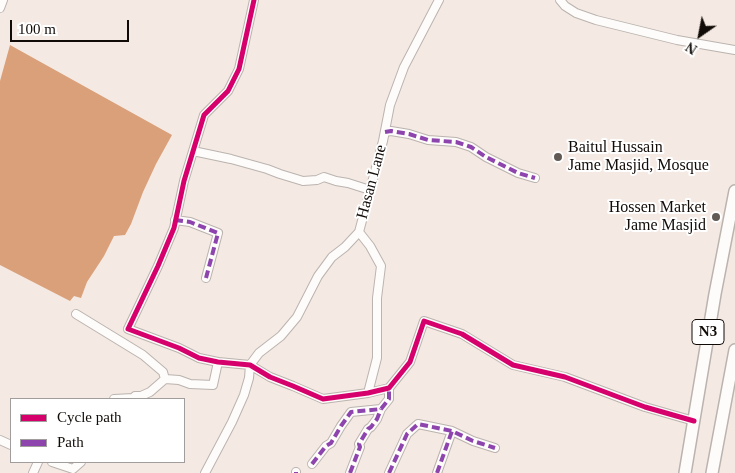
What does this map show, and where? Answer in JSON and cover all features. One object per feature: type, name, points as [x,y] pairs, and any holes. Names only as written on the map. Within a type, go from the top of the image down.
[{"type":"highway","name":"N3","points":[[684,473],[735,191]]},
{"type":"highway","name":"N3","points":[[712,473],[735,350]]},
{"type":"street","points":[[0,8],[4,0]]},
{"type":"street","points":[[254,0],[239,69],[228,91],[204,114],[184,182],[174,228],[128,329],[179,348],[199,358],[218,362],[250,364],[270,377],[323,399],[389,388],[410,362],[424,322],[462,334],[513,365],[565,377],[645,407],[694,421]]},
{"type":"street","name":"Hasan Lane","points":[[250,364],[258,352],[281,336],[297,316],[318,276],[332,257],[359,232],[385,132],[390,105],[404,67],[439,0]]},
{"type":"street","points":[[560,0],[565,6],[576,13],[596,20],[677,40],[735,50]]},
{"type":"street","points":[[385,132],[409,134],[428,140],[456,142],[471,147],[518,173],[535,178]]},
{"type":"street","points":[[193,151],[231,159],[303,181],[317,180],[324,177],[336,182],[348,182],[370,190]]},
{"type":"street","points":[[175,220],[190,222],[218,233],[206,278]]},
{"type":"street","points":[[359,232],[370,246],[381,266],[377,298],[376,358],[368,393]]},
{"type":"street","points":[[76,314],[143,355],[162,372],[165,379]]},
{"type":"street","points":[[133,398],[150,392],[165,379],[213,385],[218,362]]},
{"type":"street","points":[[204,473],[232,422],[244,395],[249,378],[250,364]]},
{"type":"street","points":[[350,473],[360,447],[359,444],[389,399],[389,388]]},
{"type":"street","points":[[312,464],[326,446],[331,443],[351,412],[381,409]]},
{"type":"street","points":[[390,473],[407,434],[418,424],[452,431],[473,441],[495,448]]},
{"type":"street","points":[[438,473],[452,431]]},
{"type":"street","points":[[54,463],[74,472]]},
{"type":"shaded area","points":[[10,45],[172,135],[156,164],[125,235],[114,236],[87,282],[81,298],[74,296],[70,301],[0,265],[0,81]]},
{"type":"marked path","points":[[385,132],[409,134],[428,140],[456,142],[471,147],[518,173],[535,178]]},
{"type":"marked path","points":[[175,220],[190,222],[218,233],[206,278]]},
{"type":"marked path","points":[[312,464],[326,446],[331,443],[351,412],[381,409],[389,399],[389,388]]},
{"type":"marked path","points":[[350,473],[360,447],[359,444],[377,419],[381,409]]},
{"type":"marked path","points":[[389,473],[407,434],[418,424],[452,431],[473,441],[495,448]]},
{"type":"marked path","points":[[437,473],[452,431]]},
{"type":"cycle path","points":[[254,0],[239,69],[228,91],[204,115],[184,181],[174,228],[128,329],[179,348],[199,358],[250,365],[270,377],[323,399],[389,388],[410,362],[424,321],[462,334],[513,365],[565,377],[645,407],[694,421]]},
{"type":"place","name":"Baitul Hussain Jame Masjid, Mosque","points":[[558,157]]},
{"type":"place","name":"Hossen Market Jame Masjid","points":[[716,217]]}]
